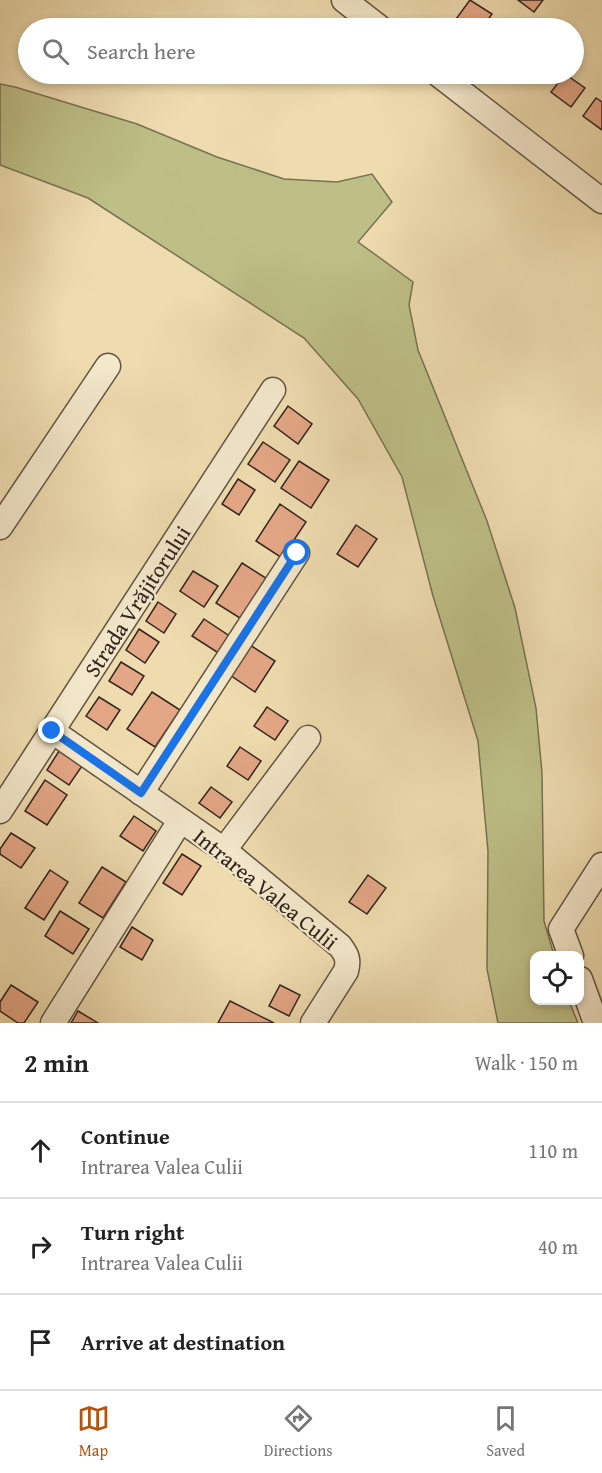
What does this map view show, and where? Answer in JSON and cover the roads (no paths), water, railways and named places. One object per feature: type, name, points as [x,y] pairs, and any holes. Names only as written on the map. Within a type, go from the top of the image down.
[{"type":"street","points":[[344,0],[367,18]]},
{"type":"street","points":[[451,84],[602,201]]},
{"type":"street","points":[[0,527],[108,366]]},
{"type":"street","name":"Strada Vrăjitorului","points":[[0,811],[273,390]]},
{"type":"street","points":[[141,793],[297,553]]},
{"type":"street","name":"Intrarea Valea Culii","points":[[52,731],[224,850],[340,946],[347,955],[348,964],[313,1023]]},
{"type":"street","points":[[224,850],[308,738]]},
{"type":"street","name":"Intrarea Valea Culii","points":[[52,1023],[180,821]]},
{"type":"street","points":[[569,951],[561,929],[602,865]]},
{"type":"street","points":[[584,992],[596,1023]]}]
